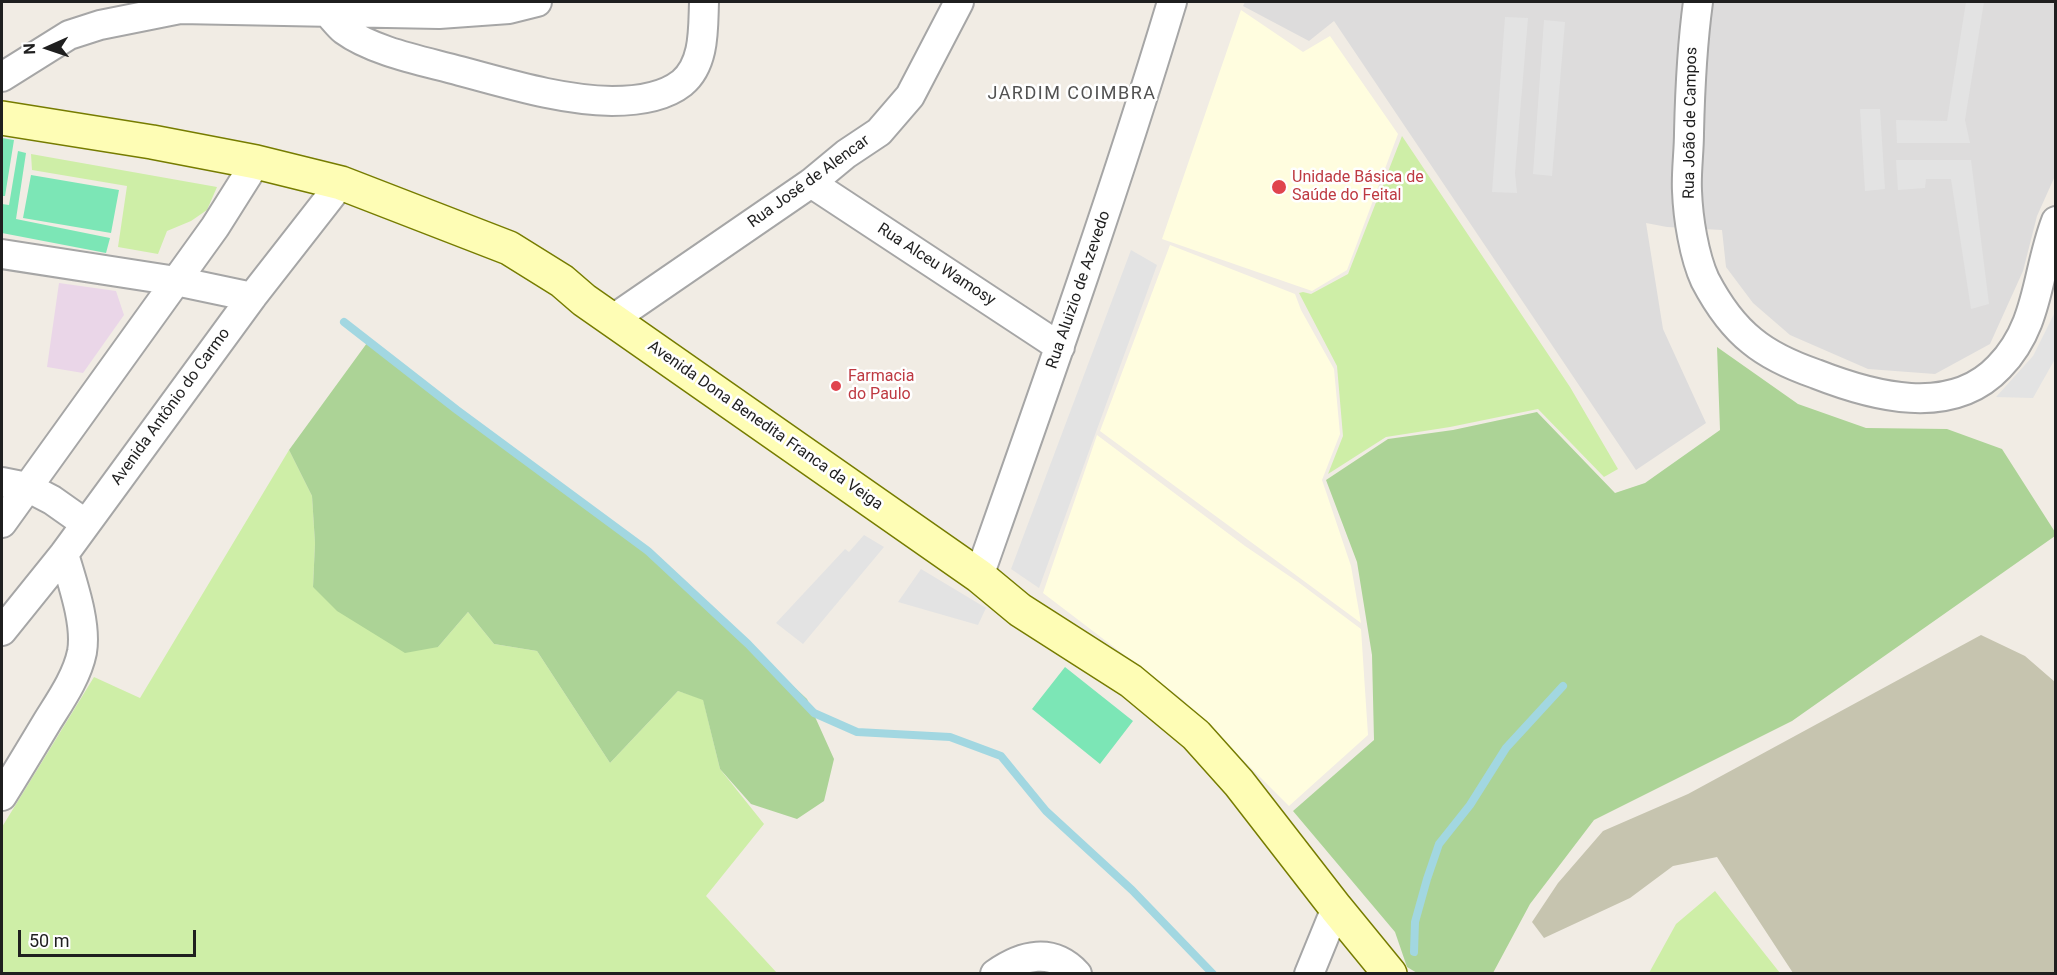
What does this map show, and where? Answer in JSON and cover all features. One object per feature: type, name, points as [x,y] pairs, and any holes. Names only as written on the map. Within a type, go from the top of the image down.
[{"type":"main road","name":"Avenida Dona Benedita Franca da Veiga","points":[[2,118],[152,142],[256,162],[341,183],[509,248],[562,281],[979,576],[1020,610],[1131,681],[1196,735],[1239,783],[1390,974]]},
{"type":"street","points":[[2,76],[69,35],[129,18],[180,9],[439,14],[509,9],[537,2]]},
{"type":"street","points":[[328,13],[343,29],[364,41],[418,60],[533,90],[587,100],[614,101],[644,99],[663,93],[682,82],[693,69],[699,56],[703,34],[704,2]]},
{"type":"street","name":"Rua José de Alencar","points":[[613,319],[811,183],[846,154],[879,132],[910,96],[959,2]]},
{"type":"street","name":"Rua Aluizio de Azevedo","points":[[979,576],[1060,347],[1133,130],[1172,2]]},
{"type":"street","name":"Rua João de Campos","points":[[1698,2],[1691,53],[1687,192],[1694,242],[1705,279],[1727,314],[1751,341],[1787,363],[1861,390],[1912,398],[1940,397],[1969,389],[1998,369],[2017,346],[2033,312],[2055,221]]},
{"type":"street","points":[[2,523],[14,484],[176,281],[215,227],[256,162]]},
{"type":"street","name":"Avenida Antônio do Carmo","points":[[2,631],[64,554],[252,297],[341,183]]},
{"type":"street","name":"Rua Alceu Wamosy","points":[[811,183],[1060,347]]},
{"type":"street","points":[[2,254],[176,281],[252,297]]},
{"type":"street","points":[[14,484],[52,500],[86,524]]},
{"type":"street","points":[[2,796],[74,677],[82,652],[82,627],[78,604],[64,554]]},
{"type":"street","points":[[1309,974],[1336,908]]},
{"type":"street","points":[[994,974],[1026,957],[1056,958],[1075,970]]},
{"type":"shaded area","points":[[1245,2],[2055,2],[2055,176],[2037,216],[2023,271],[1990,344],[1935,374],[1868,369],[1790,335],[1753,303],[1726,267],[1722,230],[1667,227],[1646,223],[1663,329],[1706,423],[1636,470],[1334,21],[1309,41],[1243,6]]},
{"type":"shaded area","points":[[1966,2],[1984,2],[1965,120],[1970,143],[1897,143],[1896,120],[1947,121]]},
{"type":"shaded area","name":"Unidade Básica de Saúde do Feital","points":[[1241,10],[1303,52],[1330,36],[1398,134],[1347,270],[1312,291],[1162,239]]},
{"type":"shaded area","points":[[1505,17],[1528,18],[1515,173],[1517,193],[1492,192]]},
{"type":"shaded area","points":[[1544,20],[1565,22],[1552,176],[1533,174]]},
{"type":"shaded area","points":[[1860,109],[1880,109],[1885,189],[1865,191]]},
{"type":"shaded area","points":[[1896,160],[1971,160],[1989,304],[1971,309],[1951,179],[1926,179],[1925,188],[1898,190]]},
{"type":"shaded area","points":[[1170,245],[1295,294],[1301,310],[1334,369],[1340,434],[1322,480],[1351,566],[1361,623],[1100,431]]},
{"type":"shaded area","points":[[1131,250],[1157,265],[1039,588],[1011,569]]},
{"type":"shaded area","points":[[59,283],[116,291],[124,315],[83,373],[47,367]]},
{"type":"shaded area","points":[[2055,312],[2055,359],[2033,398],[1996,397],[2033,356]]},
{"type":"shaded area","points":[[1097,435],[1245,546],[1361,629],[1368,735],[1289,806],[1182,699],[1043,593]]},
{"type":"shaded area","points":[[864,535],[884,547],[803,644],[776,623],[845,549],[849,552]]},
{"type":"shaded area","points":[[921,569],[986,608],[978,625],[898,602]]},
{"type":"shaded area","points":[[1981,635],[2025,656],[2055,682],[2055,973],[1793,973],[1717,857],[1673,866],[1630,898],[1544,938],[1532,922],[1558,883],[1603,831],[1688,794]]},
{"type":"green space","points":[[1402,136],[1570,387],[1618,469],[1604,477],[1538,409],[1386,437],[1328,474],[1343,436],[1337,366],[1299,293],[1311,294],[1348,274]]},
{"type":"green space","points":[[2,138],[14,140],[5,196],[2,196]]},
{"type":"green space","points":[[18,151],[26,153],[16,219],[110,238],[106,253],[2,233],[2,204],[9,205]]},
{"type":"green space","points":[[31,154],[217,187],[207,210],[191,221],[167,231],[158,254],[118,247],[127,186],[32,170]]},
{"type":"green space","points":[[31,175],[119,190],[111,233],[23,218]]},
{"type":"green space","points":[[367,343],[648,551],[807,699],[834,759],[824,801],[797,819],[751,804],[720,769],[703,700],[678,691],[610,763],[537,651],[494,644],[468,612],[438,647],[405,653],[337,611],[313,587],[315,543],[312,496],[289,450]]},
{"type":"green space","points":[[1717,347],[1798,404],[1866,428],[1947,429],[2002,449],[2055,532],[2055,536],[1792,721],[1594,820],[1530,904],[1493,973],[1417,973],[1407,967],[1395,932],[1293,811],[1374,740],[1372,655],[1357,562],[1326,480],[1388,439],[1453,430],[1537,412],[1615,493],[1645,483],[1720,430]]},
{"type":"green space","points":[[289,450],[312,496],[315,543],[313,587],[438,647],[468,612],[494,644],[537,651],[610,763],[678,691],[703,699],[720,769],[764,824],[706,896],[777,973],[2,973],[2,827],[94,677],[140,698]]},
{"type":"green space","points":[[1065,667],[1133,721],[1100,764],[1032,709]]},
{"type":"green space","points":[[1715,891],[1780,973],[1649,973],[1676,924]]},
{"type":"waterway","points":[[344,322],[457,410],[648,551],[748,644],[814,713],[857,732],[950,737],[1001,756],[1046,811],[1132,890],[1213,974]]},
{"type":"waterway","points":[[1414,952],[1415,922],[1439,844],[1470,805],[1506,748],[1563,686]]},
{"type":"place","name":"Unidade Básica de Saúde do Feital","points":[[1279,187]]},
{"type":"place","name":"Farmacia do Paulo","points":[[836,386]]},
{"type":"district","name":"JARDIM COIMBRA","points":[[1072,94]]}]
